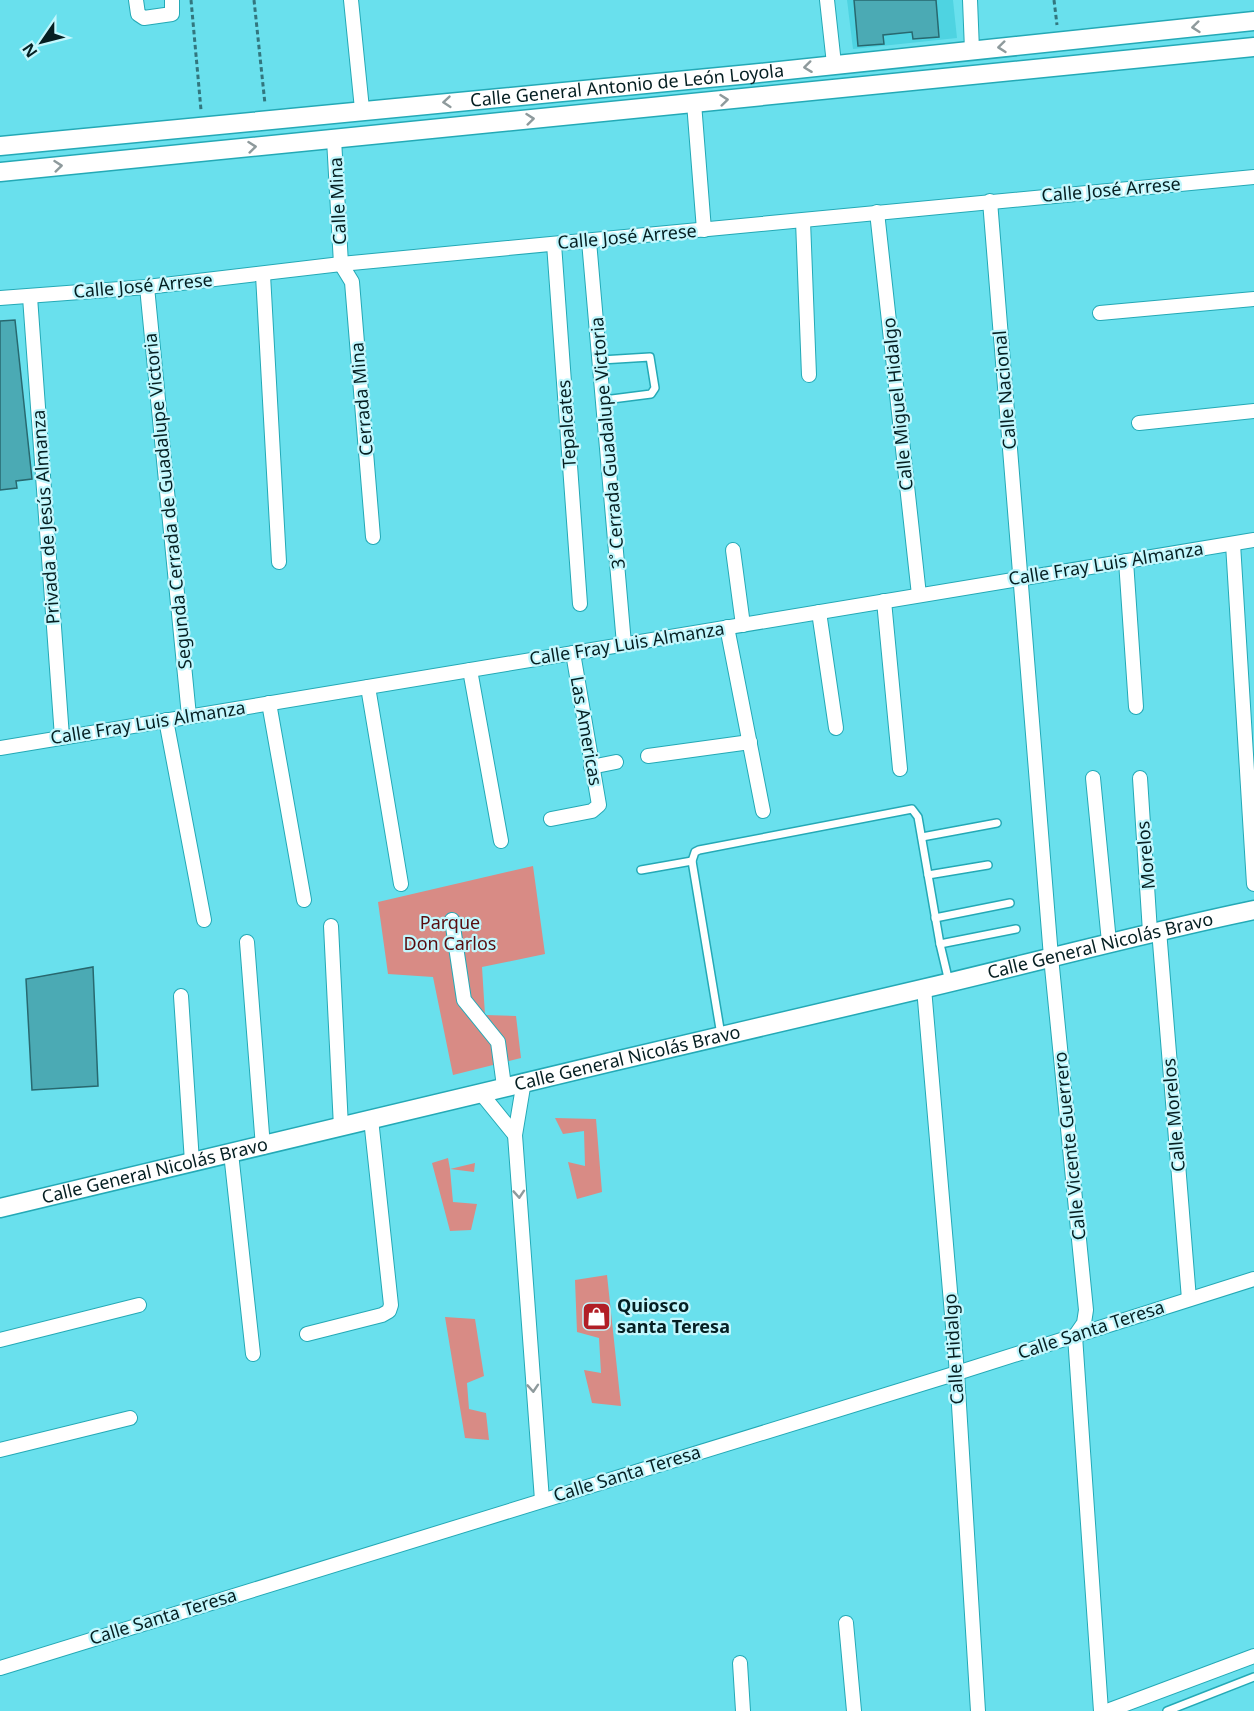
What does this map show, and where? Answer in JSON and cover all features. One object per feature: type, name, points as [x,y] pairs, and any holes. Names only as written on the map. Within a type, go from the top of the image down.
[{"type":"street","points":[[135,0],[138,14],[144,18],[172,14],[172,0]]},
{"type":"street","points":[[351,0],[362,110]]},
{"type":"street","points":[[827,0],[834,64]]},
{"type":"street","points":[[970,0],[972,50]]},
{"type":"street","name":"Calle General Antonio de León Loyola","points":[[0,146],[1254,21]]},
{"type":"street","name":"Calle General Antonio de León Loyola","points":[[0,172],[1254,47]]},
{"type":"street","points":[[694,103],[704,230]]},
{"type":"street","name":"Calle Mina","points":[[334,139],[342,264]]},
{"type":"street","name":"Calle José Arrese","points":[[0,298],[263,275],[342,264],[1254,177]]},
{"type":"street","name":"Calle Nacional","points":[[990,201],[1021,579]]},
{"type":"street","name":"Calle Miguel Hidalgo","points":[[877,212],[920,596]]},
{"type":"street","points":[[803,221],[809,375]]},
{"type":"street","name":"3˚ Cerrada Guadalupe Victoria","points":[[589,241],[624,644]]},
{"type":"street","name":"Tepalcates","points":[[554,244],[580,604]]},
{"type":"street","name":"Cerrada Mina","points":[[342,264],[352,282],[373,537]]},
{"type":"street","points":[[263,275],[279,562]]},
{"type":"street","name":"Segunda Cerrada de Guadalupe Victoria","points":[[147,286],[189,716]]},
{"type":"street","name":"Privada de Jesús Almanza","points":[[30,297],[62,738]]},
{"type":"street","points":[[1100,313],[1254,299]]},
{"type":"street","points":[[1139,423],[1254,411]]},
{"type":"street","name":"Calle Fray Luis Almanza","points":[[0,748],[1254,540]]},
{"type":"street","points":[[1233,543],[1254,884]]},
{"type":"street","points":[[733,550],[743,625]]},
{"type":"street","points":[[1126,561],[1136,707]]},
{"type":"street","name":"Calle Vicente Guerrero","points":[[1021,579],[1051,957],[1086,1310],[1086,1317],[1075,1336],[1101,1711]]},
{"type":"street","points":[[884,601],[900,769]]},
{"type":"street","points":[[819,612],[836,728]]},
{"type":"street","points":[[727,627],[763,811]]},
{"type":"street","name":"Las Americas","points":[[551,819],[598,808],[573,653]]},
{"type":"street","points":[[470,670],[501,841]]},
{"type":"street","points":[[368,687],[401,884]]},
{"type":"street","points":[[269,703],[304,900]]},
{"type":"street","points":[[166,720],[204,920]]},
{"type":"street","points":[[648,756],[750,742]]},
{"type":"street","points":[[591,767],[616,762]]},
{"type":"street","points":[[1093,778],[1109,942]]},
{"type":"street","name":"Morelos","points":[[1140,778],[1155,931]]},
{"type":"street","name":"Calle General Nicolás Bravo","points":[[0,1208],[1155,931],[1254,910]]},
{"type":"street","points":[[452,920],[464,1000],[498,1042],[504,1086]]},
{"type":"street","points":[[330,926],[341,1126]]},
{"type":"street","name":"Calle Morelos","points":[[1155,931],[1189,1299]]},
{"type":"street","points":[[246,942],[263,1146]]},
{"type":"street","name":"Calle Hidalgo","points":[[924,988],[957,1373],[978,1711]]},
{"type":"street","points":[[180,996],[192,1162]]},
{"type":"street","points":[[524,1081],[514,1136],[543,1500]]},
{"type":"street","points":[[480,1092],[514,1136]]},
{"type":"street","points":[[307,1334],[382,1315],[389,1311],[391,1305],[371,1119]]},
{"type":"street","points":[[231,1153],[253,1354]]},
{"type":"street","name":"Calle Santa Teresa","points":[[0,1668],[1254,1279]]},
{"type":"street","points":[[0,1340],[139,1305]]},
{"type":"street","points":[[0,1450],[130,1418]]},
{"type":"street","points":[[846,1623],[854,1711]]},
{"type":"street","points":[[1107,1711],[1254,1656]]},
{"type":"street","points":[[740,1663],[743,1711]]},
{"type":"lane","points":[[601,360],[650,357],[655,388],[651,394],[604,400]]},
{"type":"lane","points":[[721,1035],[692,861],[692,856],[699,849],[907,809],[916,812],[949,982]]},
{"type":"lane","points":[[922,837],[997,823]]},
{"type":"lane","points":[[641,870],[692,861]]},
{"type":"lane","points":[[928,875],[988,865]]},
{"type":"lane","points":[[935,918],[1010,903]]},
{"type":"lane","points":[[940,944],[1016,929]]},
{"type":"lane","points":[[1167,1711],[1254,1677]]},
{"type":"path","points":[[191,0],[202,127]]},
{"type":"path","points":[[254,0],[266,120]]},
{"type":"path","points":[[1054,0],[1059,41]]},
{"type":"shaded area","points":[[847,0],[953,0],[957,38],[853,49]]},
{"type":"green space","name":"Parque Don Carlos","points":[[533,866],[545,954],[482,967],[485,1015],[516,1016],[521,1058],[453,1075],[433,977],[388,974],[378,902]]},
{"type":"green space","points":[[555,1118],[596,1119],[602,1192],[577,1199],[568,1162],[585,1166],[584,1131],[563,1134]]},
{"type":"green space","points":[[448,1158],[453,1202],[477,1204],[471,1230],[450,1231],[432,1163]]},
{"type":"green space","points":[[475,1163],[474,1172],[450,1169]]},
{"type":"green space","points":[[607,1275],[621,1406],[592,1403],[584,1370],[601,1373],[599,1338],[577,1332],[575,1280]]},
{"type":"green space","points":[[445,1317],[475,1319],[484,1376],[467,1383],[469,1409],[486,1413],[489,1440],[465,1438]]},
{"type":"building","points":[[854,0],[936,0],[939,37],[913,39],[912,32],[883,35],[884,44],[858,46]]},
{"type":"building","points":[[15,320],[32,479],[16,481],[17,488],[0,490],[0,321]]},
{"type":"building","points":[[93,967],[98,1086],[32,1090],[26,979]]},
{"type":"place","name":"Quiosco santa Teresa","points":[[596,1316]]}]
